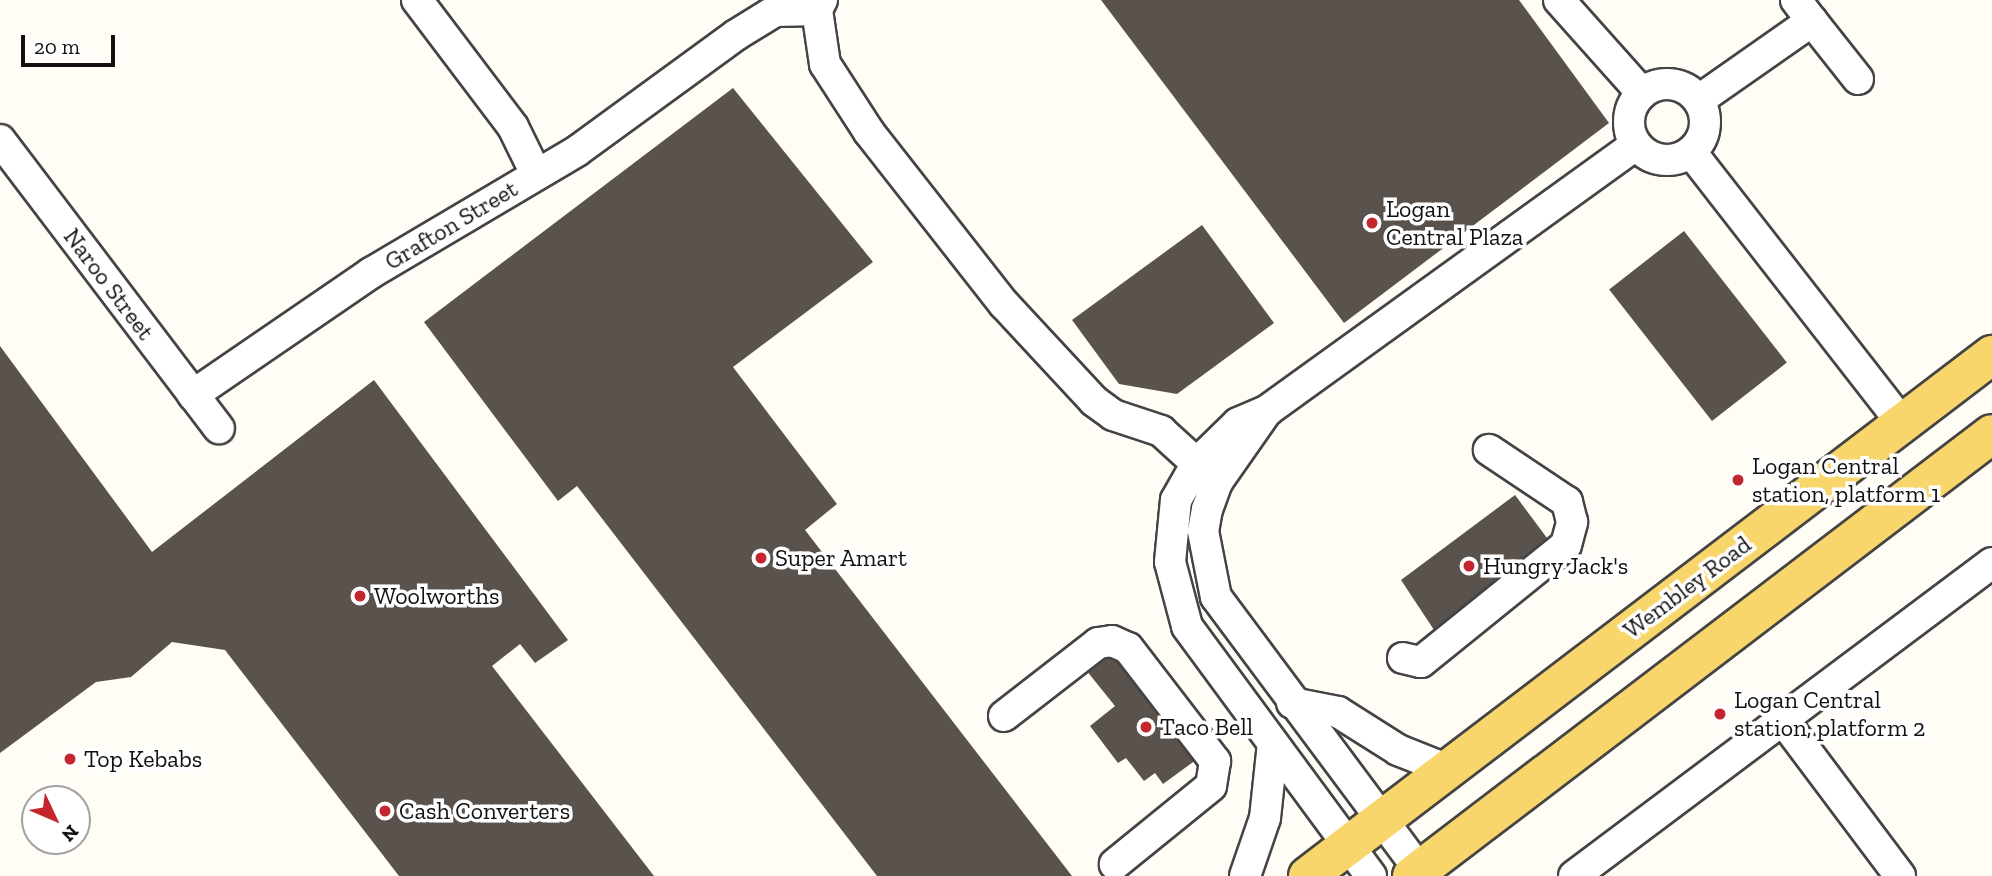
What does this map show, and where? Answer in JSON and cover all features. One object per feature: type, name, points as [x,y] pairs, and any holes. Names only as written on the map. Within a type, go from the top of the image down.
[{"type":"main road","name":"Wembley Road","points":[[1308,876],[1992,355]]},
{"type":"main road","points":[[1418,874],[1992,434]]},
{"type":"street","name":"Grafton Street","points":[[193,395],[371,273],[536,174],[513,127],[417,0]]},
{"type":"street","points":[[1559,0],[1642,93]]},
{"type":"street","points":[[536,174],[775,11],[820,5],[825,64],[869,132],[1004,304],[1094,401],[1113,415],[1161,431],[1207,473]]},
{"type":"street","points":[[1699,100],[1804,11],[1858,79]]},
{"type":"street","points":[[1678,85],[1699,100],[1704,133],[1690,152],[1656,159],[1636,145],[1629,124],[1642,93],[1678,85]]},
{"type":"street","name":"Naroo Street","points":[[0,140],[219,428]]},
{"type":"street","points":[[1371,876],[1203,650],[1175,597],[1170,525],[1238,423],[1268,410],[1636,145]]},
{"type":"street","points":[[1690,152],[1903,424]]},
{"type":"street","points":[[1403,658],[1421,662],[1566,545],[1573,522],[1567,502],[1489,450]]},
{"type":"street","points":[[1207,473],[1203,531],[1216,597],[1292,703],[1382,819],[1418,874]]},
{"type":"street","points":[[1574,876],[1992,563]]},
{"type":"street","points":[[1004,716],[1098,643],[1112,641],[1128,648],[1215,761],[1211,786],[1115,864]]},
{"type":"street","points":[[1292,703],[1338,712],[1398,750],[1446,769]]},
{"type":"street","points":[[1783,720],[1900,876]]},
{"type":"street","points":[[1245,876],[1265,818],[1273,743]]},
{"type":"building","name":"Logan Central Plaza","points":[[1101,0],[1519,0],[1609,123],[1344,323]]},
{"type":"building","points":[[733,88],[873,262],[733,367],[837,504],[805,530],[1072,876],[877,876],[577,486],[558,501],[424,322]]},
{"type":"building","points":[[1202,225],[1274,323],[1177,394],[1119,384],[1072,320]]},
{"type":"building","points":[[1684,231],[1787,363],[1712,421],[1609,289]]},
{"type":"building","points":[[0,346],[152,552],[374,380],[568,640],[535,663],[520,644],[492,666],[654,876],[399,876],[225,650],[172,642],[131,677],[96,682],[0,753]]},
{"type":"building","name":"Hungry Jack's","points":[[1515,495],[1547,538],[1438,636],[1401,580]]},
{"type":"building","points":[[1111,652],[1120,665],[1126,661],[1200,757],[1163,784],[1155,773],[1144,781],[1126,758],[1118,763],[1090,726],[1115,706],[1086,670]]},
{"type":"place","name":"Logan Central Plaza","points":[[1372,223]]},
{"type":"place","name":"Logan Central station, platform 1","points":[[1738,480]]},
{"type":"place","name":"Super Amart","points":[[761,558]]},
{"type":"place","name":"Hungry Jack's","points":[[1469,566]]},
{"type":"place","name":"Woolworths","points":[[360,596]]},
{"type":"place","name":"Logan Central station, platform 2","points":[[1720,714]]},
{"type":"place","name":"Taco Bell","points":[[1146,727]]},
{"type":"place","name":"Top Kebabs","points":[[70,759]]},
{"type":"place","name":"Cash Converters","points":[[385,811]]}]
